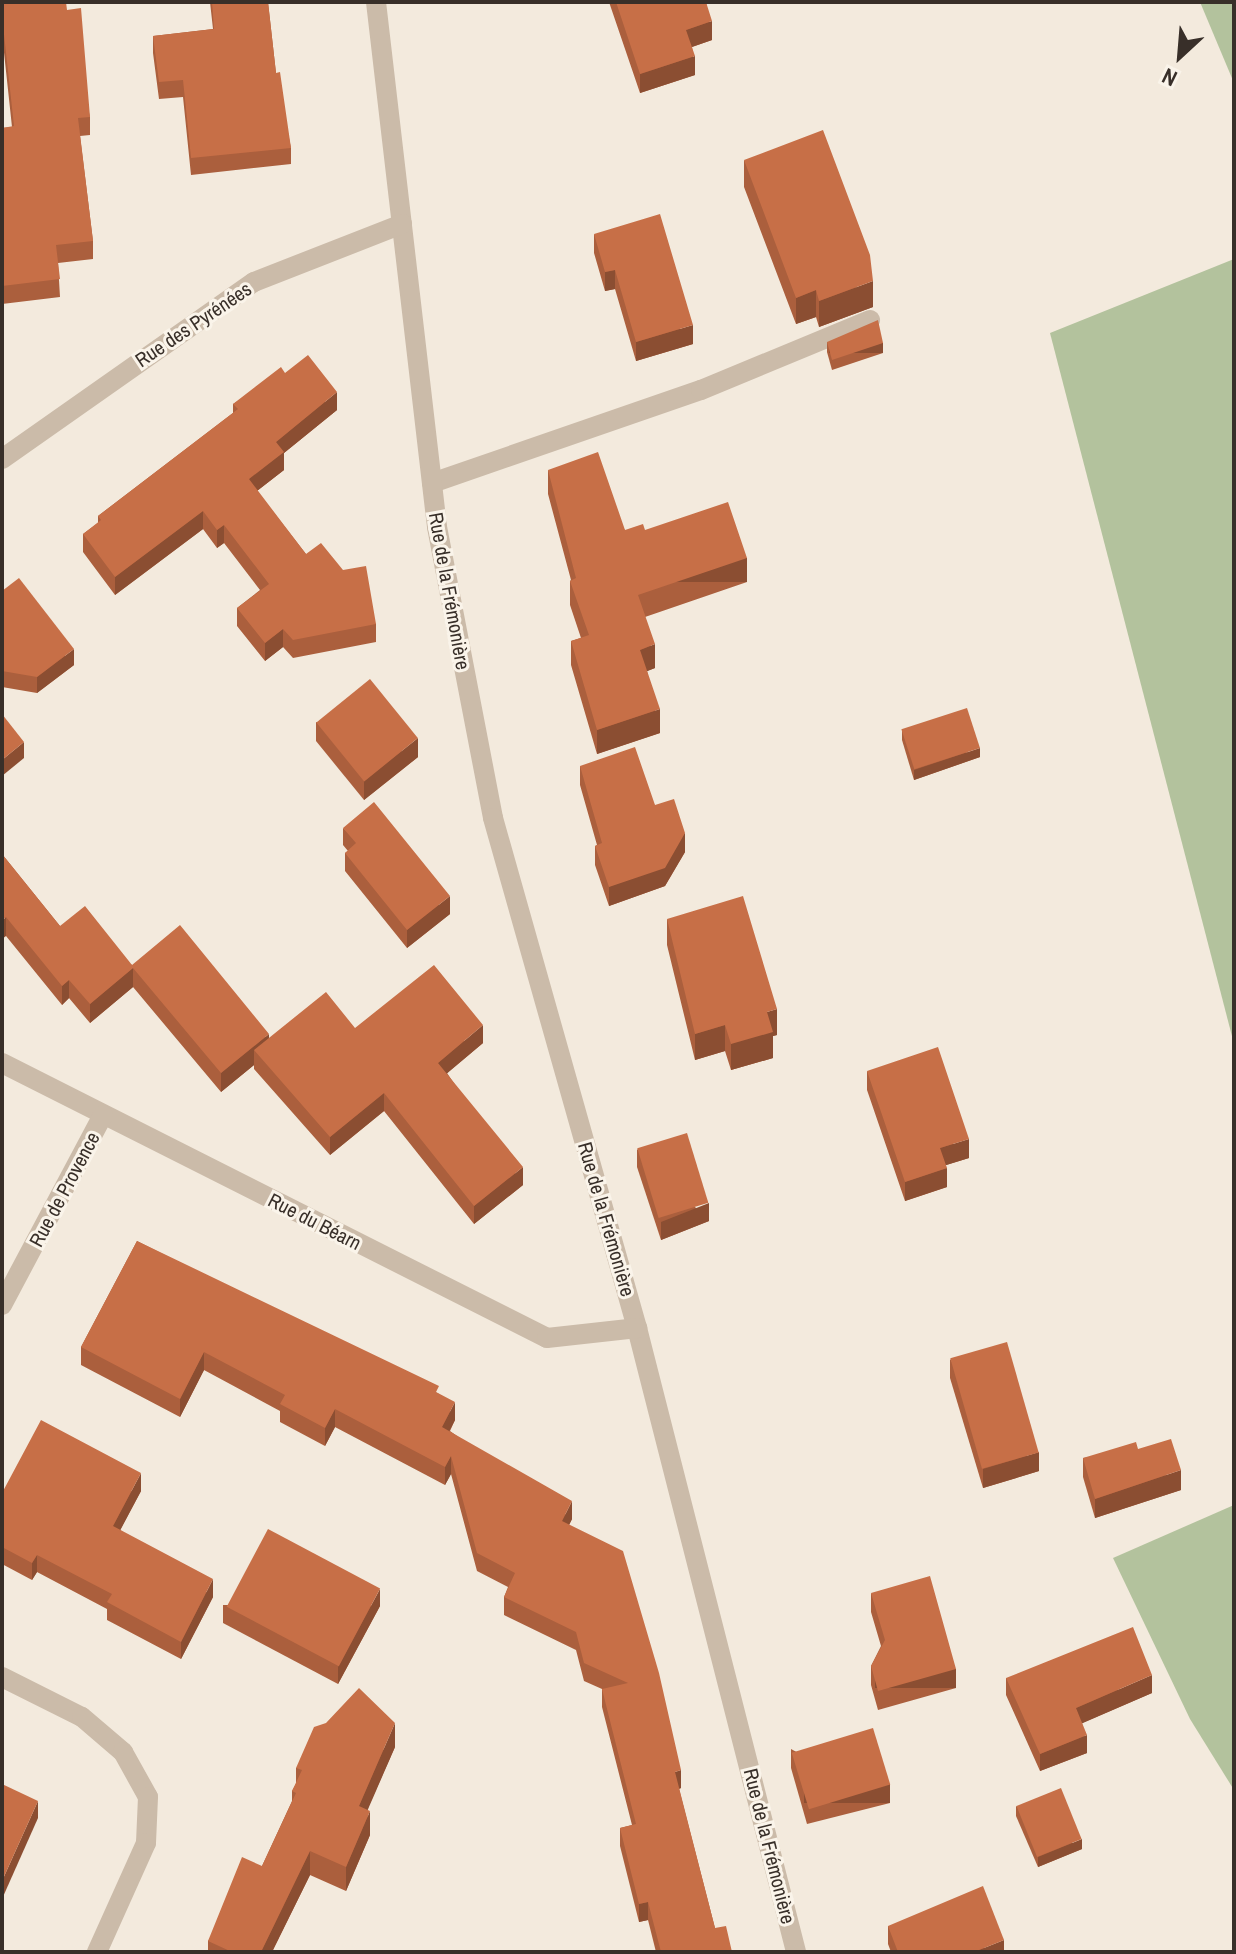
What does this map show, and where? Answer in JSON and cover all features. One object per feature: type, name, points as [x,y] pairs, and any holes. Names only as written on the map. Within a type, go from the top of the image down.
[{"type":"street","name":"Rue de la Frémonière","points":[[376,2],[432,483],[493,818],[637,1328],[796,1952]]},
{"type":"street","name":"Rue des Pyrénées","points":[[2,459],[254,282],[402,224]]},
{"type":"street","name":"Rue de la Frémonière","points":[[432,483],[701,390],[870,320]]},
{"type":"street","name":"Rue du Béarn","points":[[2,1063],[547,1338],[637,1328]]},
{"type":"street","name":"Rue de Provence","points":[[2,1305],[103,1115]]},
{"type":"street","points":[[2,1677],[82,1717],[123,1752],[148,1797],[146,1843],[97,1952]]},
{"type":"green space","points":[[1200,2],[1234,2],[1234,83]]},
{"type":"green space","points":[[1234,259],[1234,1044],[1050,333]]},
{"type":"green space","points":[[1234,1505],[1234,1790],[1190,1719],[1113,1558]]},
{"type":"building","points":[[2,2],[66,2],[67,10],[81,8],[90,117],[78,118],[93,241],[56,245],[60,279],[2,286],[2,128],[14,126]]},
{"type":"building","points":[[212,2],[268,2],[276,73],[280,72],[291,148],[191,158],[183,80],[159,82],[153,36],[214,29]]},
{"type":"building","points":[[616,2],[706,2],[712,21],[686,30],[695,56],[640,74]]},
{"type":"building","points":[[823,130],[870,255],[873,281],[819,301],[816,290],[796,298],[744,160]]},
{"type":"building","points":[[660,214],[693,325],[636,342],[615,270],[605,272],[594,234]]},
{"type":"building","points":[[878,320],[883,343],[832,360],[827,342]]},
{"type":"building","points":[[308,355],[337,392],[276,442],[284,452],[249,479],[306,554],[321,543],[343,570],[366,566],[376,624],[293,640],[283,629],[265,643],[237,608],[269,584],[224,525],[217,530],[203,511],[115,577],[83,534],[101,520],[98,516],[238,409],[233,404],[281,367],[285,373]]},
{"type":"building","points":[[598,452],[625,530],[643,524],[645,530],[728,502],[747,558],[638,595],[655,644],[640,650],[660,709],[597,730],[571,641],[589,635],[570,581],[576,578],[548,470]]},
{"type":"building","points":[[19,578],[74,649],[37,677],[2,671],[2,591]]},
{"type":"building","points":[[370,679],[418,738],[364,781],[316,722]]},
{"type":"building","points":[[967,708],[980,748],[914,769],[901,729]]},
{"type":"building","points":[[2,714],[24,742],[2,760]]},
{"type":"building","points":[[635,747],[655,805],[674,799],[685,833],[665,868],[609,887],[595,846],[602,843],[580,766]]},
{"type":"building","points":[[374,802],[450,896],[407,930],[345,853],[356,843],[343,828]]},
{"type":"building","points":[[2,854],[60,926],[85,906],[132,965],[180,925],[269,1034],[221,1073],[133,968],[90,1004],[69,980],[62,986],[6,917],[2,921]]},
{"type":"building","points":[[743,896],[777,1009],[767,1012],[773,1032],[731,1044],[725,1025],[695,1034],[667,919]]},
{"type":"building","points":[[434,965],[483,1025],[438,1063],[523,1167],[474,1206],[384,1093],[330,1137],[254,1050],[326,992],[355,1028]]},
{"type":"building","points":[[938,1047],[969,1139],[940,1148],[947,1168],[905,1182],[867,1071]]},
{"type":"building","points":[[687,1133],[708,1203],[659,1218],[637,1148]]},
{"type":"building","points":[[137,1241],[439,1386],[436,1392],[455,1402],[442,1427],[572,1501],[562,1521],[623,1551],[659,1673],[681,1770],[675,1772],[715,1928],[726,1926],[732,1952],[661,1952],[648,1902],[639,1904],[620,1828],[636,1824],[602,1689],[628,1683],[584,1663],[576,1632],[504,1597],[515,1573],[477,1553],[451,1456],[445,1467],[335,1409],[325,1428],[280,1404],[285,1395],[204,1352],[180,1399],[81,1347]]},
{"type":"building","points":[[1007,1342],[1039,1453],[982,1469],[950,1358]]},
{"type":"building","points":[[41,1420],[141,1473],[113,1526],[213,1579],[181,1642],[107,1602],[112,1594],[37,1555],[32,1563],[2,1547],[2,1493]]},
{"type":"building","points":[[1171,1439],[1181,1470],[1095,1499],[1083,1458],[1136,1442],[1138,1449]]},
{"type":"building","points":[[268,1529],[380,1589],[339,1666],[227,1607]]},
{"type":"building","points":[[930,1576],[956,1669],[878,1691],[871,1666],[885,1640],[871,1593]]},
{"type":"building","points":[[1133,1627],[1152,1675],[1076,1708],[1087,1735],[1040,1754],[1006,1678]]},
{"type":"building","points":[[359,1688],[395,1723],[359,1806],[370,1811],[346,1867],[310,1851],[261,1952],[232,1952],[208,1941],[242,1857],[262,1866],[296,1793],[292,1791],[302,1770],[296,1768],[314,1727],[326,1723]]},
{"type":"building","points":[[873,1728],[890,1784],[809,1809],[792,1753]]},
{"type":"building","points":[[2,1784],[38,1801],[2,1881]]},
{"type":"building","points":[[1061,1788],[1082,1839],[1037,1857],[1016,1806]]},
{"type":"building","points":[[983,1886],[1004,1940],[974,1952],[898,1952],[888,1926]]}]
